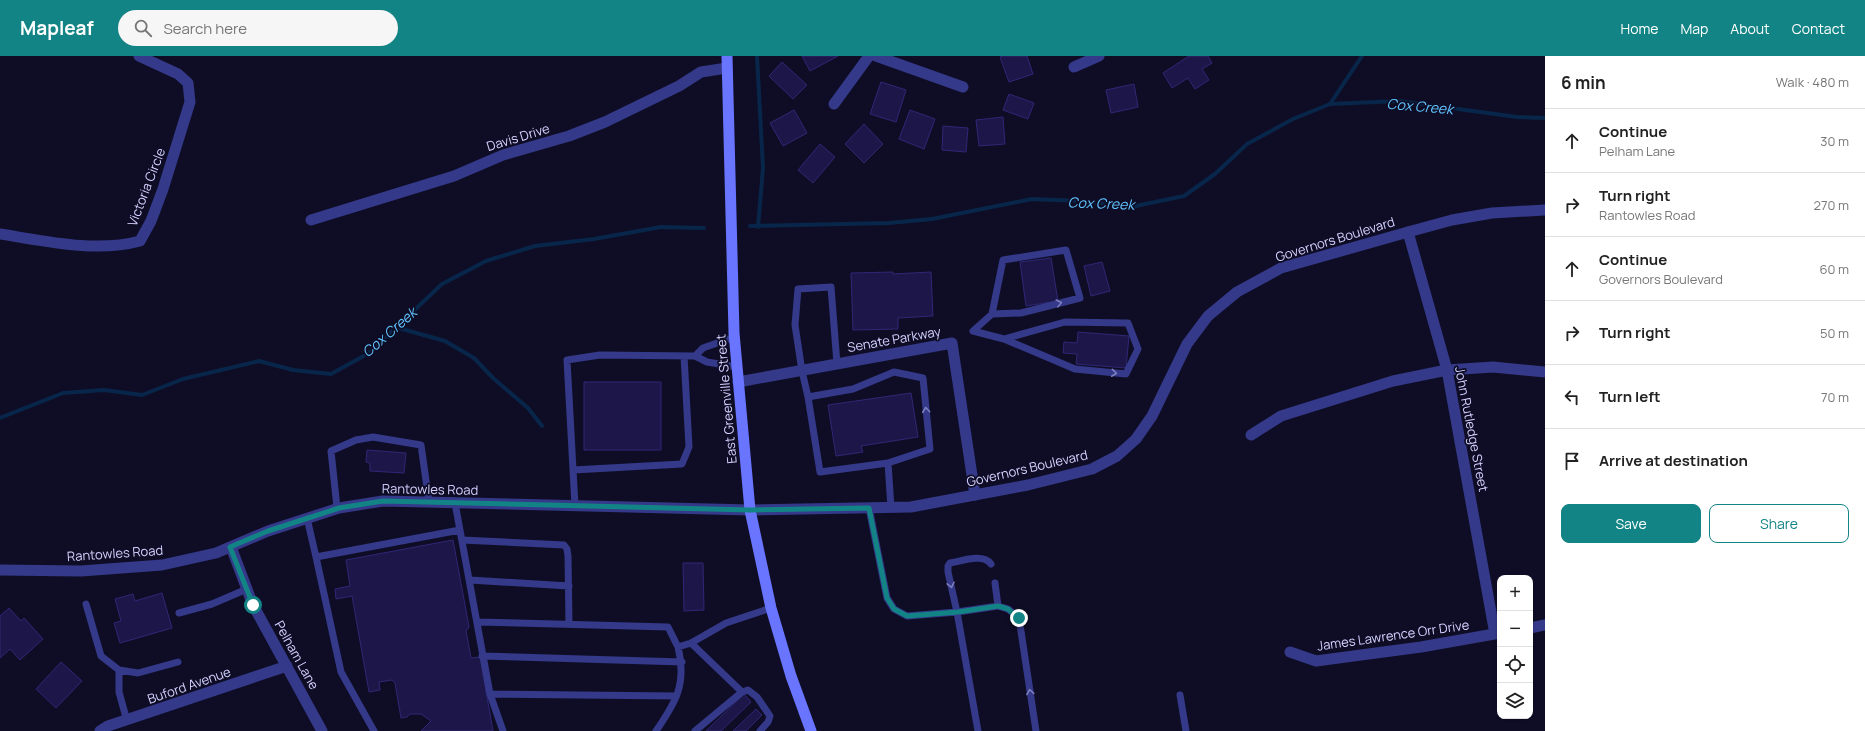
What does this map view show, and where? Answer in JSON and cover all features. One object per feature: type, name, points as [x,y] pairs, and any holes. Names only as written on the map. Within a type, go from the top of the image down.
[{"type":"main road","name":"East Greenville Street","points":[[727,56],[734,337],[750,510],[771,608],[791,676],[811,731]]},
{"type":"street","name":"Victoria Circle","points":[[0,234],[101,248],[122,246],[140,241],[151,221],[163,189],[190,102],[188,83],[178,74],[139,56]]},
{"type":"street","points":[[834,104],[869,56]]},
{"type":"street","points":[[876,56],[963,87]]},
{"type":"street","points":[[1074,67],[1099,56]]},
{"type":"street","name":"Davis Drive","points":[[311,220],[454,176],[503,155],[569,136],[605,122],[672,89],[701,72],[727,68]]},
{"type":"street","name":"Governors Boulevard","points":[[750,510],[910,507],[1075,474],[1105,463],[1127,448],[1144,428],[1187,344],[1208,316],[1237,292],[1281,268],[1452,220],[1492,213],[1545,210]]},
{"type":"street","name":"John Rutledge Street","points":[[1408,232],[1447,370],[1497,629]]},
{"type":"street","name":"Senate Parkway","points":[[738,382],[952,343],[975,495]]},
{"type":"street","points":[[1251,435],[1281,416],[1393,381],[1447,370],[1493,367],[1545,372]]},
{"type":"street","name":"Rantowles Road","points":[[0,570],[81,571],[162,565],[216,553],[268,531],[337,508],[383,501],[750,510]]},
{"type":"street","name":"Pelham Lane","points":[[230,547],[253,605],[322,731]]},
{"type":"street","points":[[1533,627],[1545,625]]},
{"type":"street","name":"James Lawrence Orr Drive","points":[[1290,652],[1316,661],[1421,648],[1497,634]]},
{"type":"street","name":"Buford Avenue","points":[[100,731],[108,726],[127,721],[287,666]]},
{"type":"lane","points":[[992,314],[1021,313],[1080,298],[1066,250],[1003,260],[992,314],[973,331],[1004,339],[1075,369],[1126,374],[1138,349],[1128,323],[1064,322],[1004,339]]},
{"type":"lane","points":[[808,397],[853,389],[894,372],[924,378],[930,449],[888,463],[820,472],[795,325],[798,289],[831,287],[837,364]]},
{"type":"lane","points":[[695,356],[703,348],[734,337]]},
{"type":"lane","points":[[575,506],[567,360],[600,354],[695,356],[707,362],[737,367]]},
{"type":"lane","points":[[573,470],[682,464],[689,447],[684,356]]},
{"type":"lane","points":[[337,508],[331,451],[356,440],[373,437],[421,445],[429,502]]},
{"type":"lane","points":[[888,463],[891,508]]},
{"type":"lane","points":[[455,503],[470,580],[482,656],[490,694],[503,731]]},
{"type":"lane","points":[[869,508],[887,598],[894,609],[907,616],[958,612],[998,606],[1008,609],[1019,618],[1036,731]]},
{"type":"lane","points":[[307,518],[341,672],[374,731]]},
{"type":"lane","points":[[316,557],[460,530]]},
{"type":"lane","points":[[462,540],[564,545],[567,549],[568,556],[569,624]]},
{"type":"lane","points":[[978,731],[958,612],[948,566],[950,563],[982,558],[988,559],[991,564]]},
{"type":"lane","points":[[470,580],[569,586]]},
{"type":"lane","points":[[995,583],[998,606]]},
{"type":"lane","points":[[178,613],[212,604],[247,589]]},
{"type":"lane","points":[[86,604],[101,656],[119,670],[138,673],[178,662]]},
{"type":"lane","points":[[678,647],[691,643],[726,623],[771,608]]},
{"type":"lane","points":[[477,622],[668,627],[678,647],[682,662],[681,682],[673,706],[656,731]]},
{"type":"lane","points":[[691,643],[742,692]]},
{"type":"lane","points":[[482,656],[682,662]]},
{"type":"lane","points":[[119,670],[119,692],[127,721]]},
{"type":"lane","points":[[695,731],[742,692],[748,690],[753,693],[770,716],[768,722],[760,731]]},
{"type":"lane","points":[[490,694],[676,696]]},
{"type":"lane","points":[[1180,695],[1186,731]]},
{"type":"building","points":[[802,56],[838,56],[810,71]]},
{"type":"building","points":[[1027,56],[1033,74],[1009,82],[1000,57]]},
{"type":"building","points":[[1189,56],[1208,56],[1212,63],[1202,69],[1209,80],[1195,89],[1188,78],[1172,88],[1163,73]]},
{"type":"building","points":[[782,62],[807,85],[793,99],[769,76]]},
{"type":"building","points":[[881,82],[906,90],[896,122],[870,114]]},
{"type":"building","points":[[1134,84],[1138,107],[1111,113],[1106,90]]},
{"type":"building","points":[[1009,94],[1034,103],[1028,119],[1003,110]]},
{"type":"building","points":[[794,110],[807,133],[783,146],[770,123]]},
{"type":"building","points":[[910,110],[935,119],[924,149],[899,139]]},
{"type":"building","points":[[1003,117],[1005,144],[979,146],[976,120]]},
{"type":"building","points":[[864,124],[883,144],[864,163],[845,144]]},
{"type":"building","points":[[943,126],[968,128],[966,152],[942,150]]},
{"type":"building","points":[[820,144],[835,157],[813,183],[798,170]]},
{"type":"building","points":[[1051,258],[1058,301],[1026,306],[1020,262]]},
{"type":"building","points":[[1102,262],[1110,291],[1091,296],[1084,266]]},
{"type":"building","points":[[893,272],[893,274],[931,272],[933,316],[898,318],[898,329],[853,330],[851,273]]},
{"type":"building","points":[[1078,332],[1129,336],[1126,368],[1076,364],[1077,354],[1063,353],[1064,342],[1077,343]]},
{"type":"building","points":[[584,382],[661,382],[661,450],[584,450]]},
{"type":"building","points":[[911,393],[918,437],[861,446],[863,452],[836,456],[828,405]]},
{"type":"building","points":[[367,450],[406,453],[404,473],[370,471],[370,463],[366,462]]},
{"type":"building","points":[[453,540],[469,627],[466,631],[471,658],[480,657],[493,731],[421,731],[431,721],[421,714],[410,714],[407,717],[401,718],[395,683],[392,680],[379,682],[380,690],[369,692],[352,596],[336,599],[335,589],[350,586],[346,560]]},
{"type":"building","points":[[683,563],[703,563],[704,610],[684,611]]},
{"type":"building","points":[[162,593],[172,628],[120,643],[114,623],[121,621],[115,599],[133,594],[135,601]]},
{"type":"building","points":[[9,608],[21,621],[24,618],[43,639],[20,660],[10,649],[0,658],[0,616]]},
{"type":"building","points":[[61,662],[82,681],[56,708],[36,689]]},
{"type":"building","points":[[744,694],[751,702],[721,731],[706,731]]},
{"type":"building","points":[[756,709],[762,715],[746,731],[733,731]]},
{"type":"waterway","points":[[757,56],[763,168],[758,227]]},
{"type":"waterway","points":[[1330,104],[1362,56]]},
{"type":"waterway","name":"Cox Creek","points":[[750,226],[889,223],[932,219],[1032,199],[1081,201],[1131,207],[1184,196],[1215,174],[1247,144],[1293,119],[1330,104],[1399,101],[1517,117],[1545,118]]},
{"type":"waterway","name":"Cox Creek","points":[[0,418],[63,393],[104,390],[142,395],[183,379],[259,361],[293,370],[331,374],[369,353],[442,284],[486,261],[535,246],[594,239],[661,227],[704,228]]},
{"type":"waterway","points":[[395,327],[445,341],[474,358],[493,378],[528,408],[542,426]]},
{"type":"route","points":[[253,605],[230,547],[268,531],[339,508],[383,501],[750,510],[869,508],[887,598],[894,609],[907,616],[958,612],[998,606],[1008,609],[1019,618]]}]
